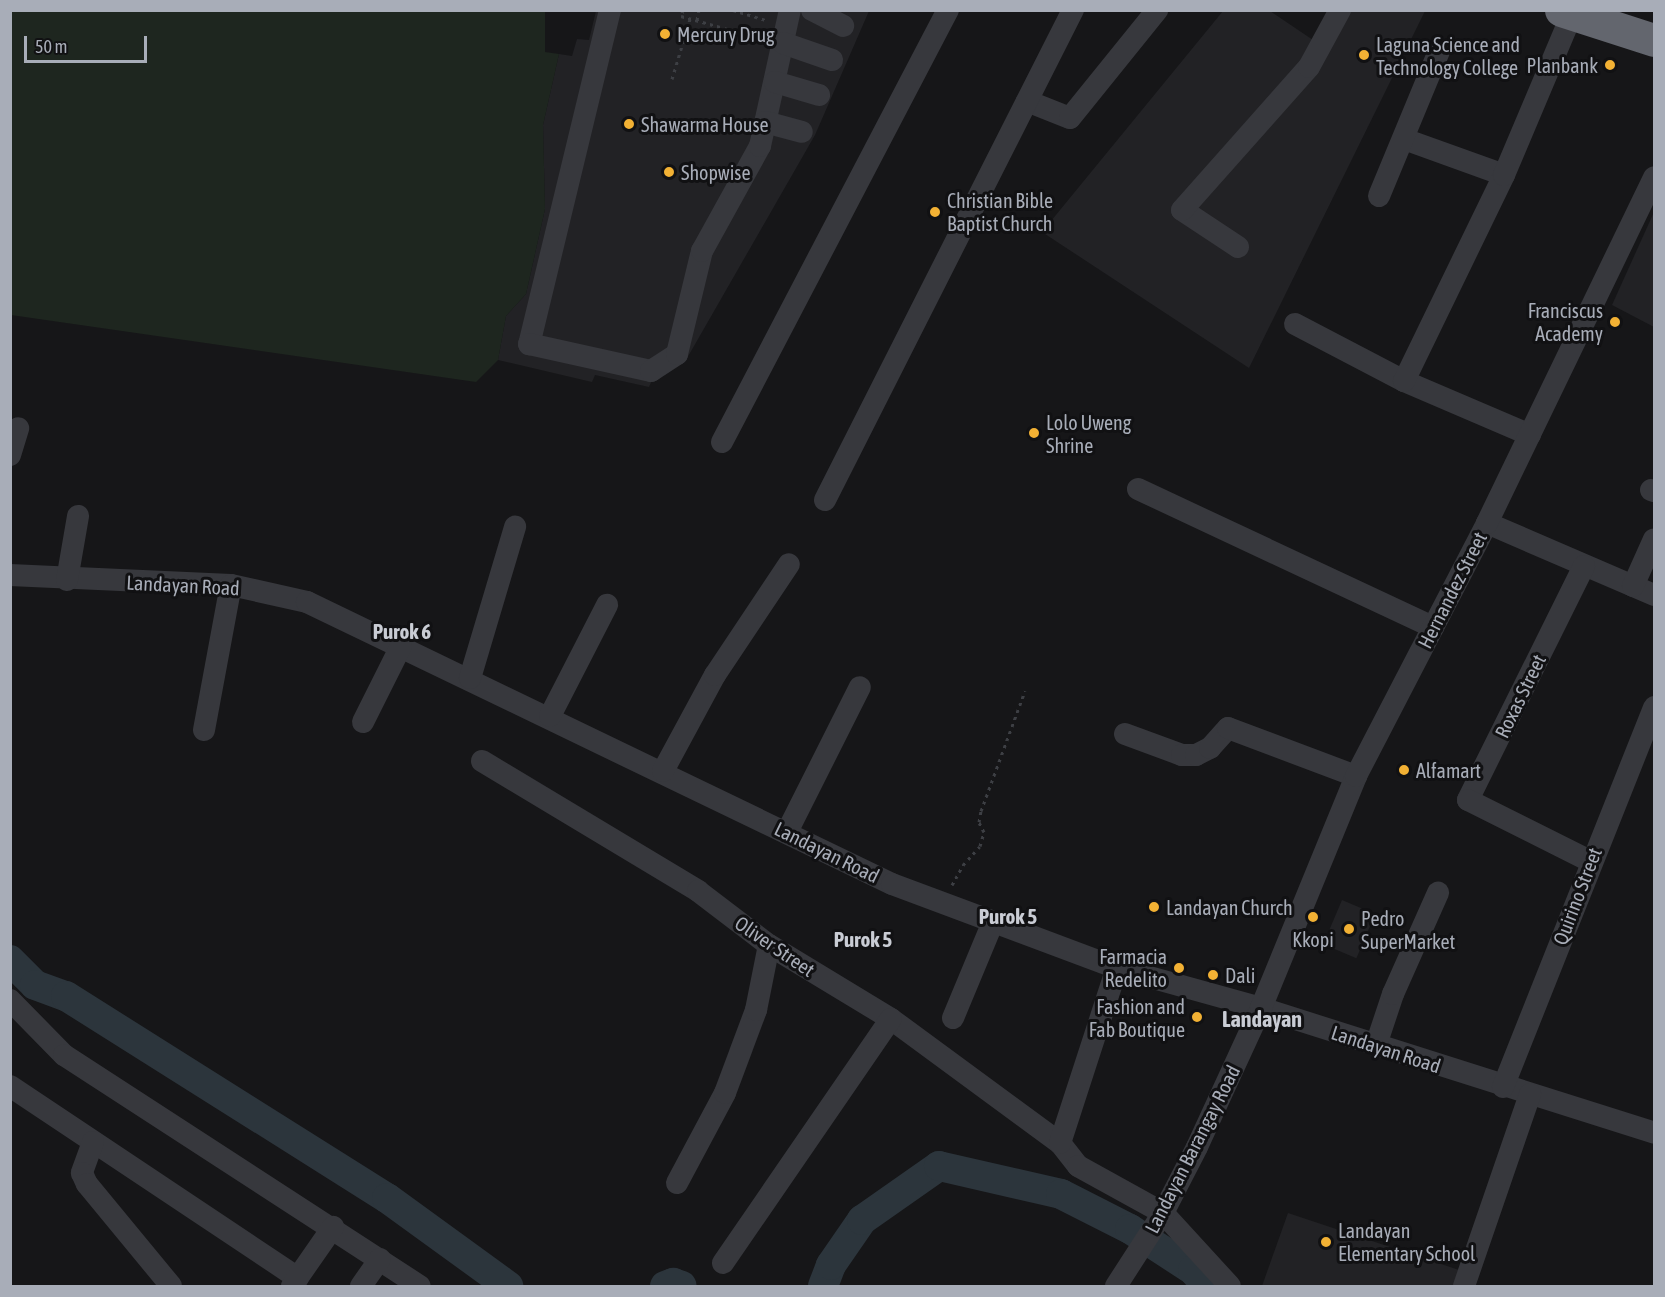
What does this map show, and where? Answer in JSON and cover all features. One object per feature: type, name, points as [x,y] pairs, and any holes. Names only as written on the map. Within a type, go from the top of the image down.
[{"type":"highway","points":[[1566,12],[1654,40]]},
{"type":"street","points":[[610,10],[529,344],[651,371],[677,354],[702,251],[760,146],[787,26],[831,60]]},
{"type":"street","points":[[812,10],[843,26]]},
{"type":"street","points":[[722,442],[948,10]]},
{"type":"street","points":[[825,500],[1073,10]]},
{"type":"street","points":[[1027,101],[1070,118],[1157,10]]},
{"type":"street","points":[[1238,247],[1182,210],[1309,67],[1340,10]]},
{"type":"street","points":[[1404,381],[1504,175],[1566,12]]},
{"type":"street","points":[[1379,196],[1439,51]]},
{"type":"street","points":[[775,82],[819,95]]},
{"type":"street","points":[[765,122],[802,132]]},
{"type":"street","points":[[1404,139],[1504,175]]},
{"type":"street","name":"Hernandez Street","points":[[1261,1008],[1356,776],[1487,523],[1654,177]]},
{"type":"street","points":[[1295,324],[1404,381],[1530,435]]},
{"type":"street","points":[[10,455],[18,428]]},
{"type":"street","points":[[1138,489],[1433,627]]},
{"type":"street","points":[[67,580],[78,516]]},
{"type":"street","points":[[1487,523],[1654,595]]},
{"type":"street","points":[[470,678],[515,527]]},
{"type":"street","points":[[1633,586],[1654,539]]},
{"type":"street","points":[[663,771],[716,675],[789,564]]},
{"type":"street","name":"Roxas Street","points":[[1584,566],[1468,800],[1590,861]]},
{"type":"street","name":"Landayan Road","points":[[10,574],[67,580],[231,585],[307,602],[550,716],[891,884],[1117,969],[1261,1008],[1503,1087],[1654,1133]]},
{"type":"street","points":[[204,730],[231,585]]},
{"type":"street","points":[[550,716],[607,605]]},
{"type":"street","points":[[363,722],[401,646]]},
{"type":"street","points":[[787,832],[860,687]]},
{"type":"street","name":"Quirino Street","points":[[1503,1087],[1590,861],[1654,707]]},
{"type":"street","points":[[1125,734],[1182,755],[1196,756],[1210,748],[1228,728],[1356,776]]},
{"type":"street","name":"Oliver Street","points":[[482,761],[698,891],[769,945],[891,1019],[1060,1143],[1078,1166],[1163,1213],[1230,1287]]},
{"type":"street","points":[[1376,1045],[1393,994],[1438,893]]},
{"type":"street","points":[[952,1018],[993,922]]},
{"type":"street","points":[[678,1183],[725,1093],[756,1010],[769,945]]},
{"type":"street","points":[[1060,1143],[1117,969]]},
{"type":"street","points":[[10,1000],[64,1055],[333,1227],[420,1287]]},
{"type":"street","name":"Landayan Barangay Road","points":[[1116,1287],[1163,1213],[1261,1008]]},
{"type":"street","points":[[723,1263],[891,1019]]},
{"type":"street","points":[[10,1086],[295,1282],[333,1227]]},
{"type":"street","points":[[1464,1287],[1530,1094]]},
{"type":"street","points":[[93,1142],[82,1173],[87,1185],[171,1287]]},
{"type":"street","points":[[361,1287],[380,1259]]},
{"type":"path","points":[[682,10],[681,16],[690,19],[787,26]]},
{"type":"path","points":[[697,20],[699,10]]},
{"type":"path","points":[[733,10],[787,26]]},
{"type":"path","points":[[672,79],[690,19]]},
{"type":"path","points":[[945,904],[963,865],[980,846],[984,832],[979,822],[984,798],[1025,691]]},
{"type":"shaded area","points":[[11,10],[545,11],[545,52],[559,54],[543,125],[545,209],[526,294],[506,316],[498,360],[476,382],[11,315]]},
{"type":"shaded area","name":"Shopwise","points":[[596,11],[869,11],[815,135],[686,360],[652,380],[649,387],[595,375],[592,382],[498,360],[506,316],[526,294],[545,209],[543,125],[559,54],[572,56],[577,39],[589,40]]},
{"type":"shaded area","points":[[1223,11],[1270,11],[1313,40],[1330,11],[1425,11],[1249,368],[1042,232]]},
{"type":"shaded area","points":[[1654,212],[1654,327],[1612,305]]},
{"type":"shaded area","name":"Pedro SuperMarket","points":[[1342,900],[1375,914],[1356,958],[1323,944]]},
{"type":"shaded area","name":"Landayan Elementary School","points":[[1288,1213],[1459,1270],[1454,1286],[1262,1286]]},
{"type":"waterway","points":[[10,960],[35,985],[66,996],[387,1198],[508,1286]]},
{"type":"waterway","points":[[823,1286],[831,1265],[862,1220],[939,1166],[1061,1194],[1130,1229],[1193,1270],[1207,1286]]},
{"type":"waterway","points":[[665,1286],[673,1283],[682,1286]]},
{"type":"place","name":"Mercury Drug","points":[[665,34]]},
{"type":"place","name":"Laguna Science and Technology College","points":[[1364,55]]},
{"type":"place","name":"Planbank","points":[[1610,65]]},
{"type":"place","name":"Shawarma House","points":[[629,124]]},
{"type":"place","name":"Shopwise","points":[[669,172]]},
{"type":"place","name":"Christian Bible Baptist Church","points":[[935,212]]},
{"type":"place","name":"Franciscus Academy","points":[[1615,322]]},
{"type":"place","name":"Lolo Uweng Shrine","points":[[1034,433]]},
{"type":"place","name":"Alfamart","points":[[1404,770]]},
{"type":"place","name":"Landayan Church","points":[[1154,907]]},
{"type":"place","name":"Kkopi","points":[[1313,917]]},
{"type":"place","name":"Pedro SuperMarket","points":[[1349,929]]},
{"type":"place","name":"Farmacia Redelito","points":[[1179,968]]},
{"type":"place","name":"Dali","points":[[1213,975]]},
{"type":"place","name":"Fashion and Fab Boutique","points":[[1197,1017]]},
{"type":"place","name":"Landayan Elementary School","points":[[1326,1242]]},
{"type":"district","name":"Purok 6","points":[[402,631]]},
{"type":"district","name":"Purok 5","points":[[1008,916]]},
{"type":"district","name":"Purok 5","points":[[863,939]]},
{"type":"district","name":"Landayan","points":[[1262,1020]]}]
